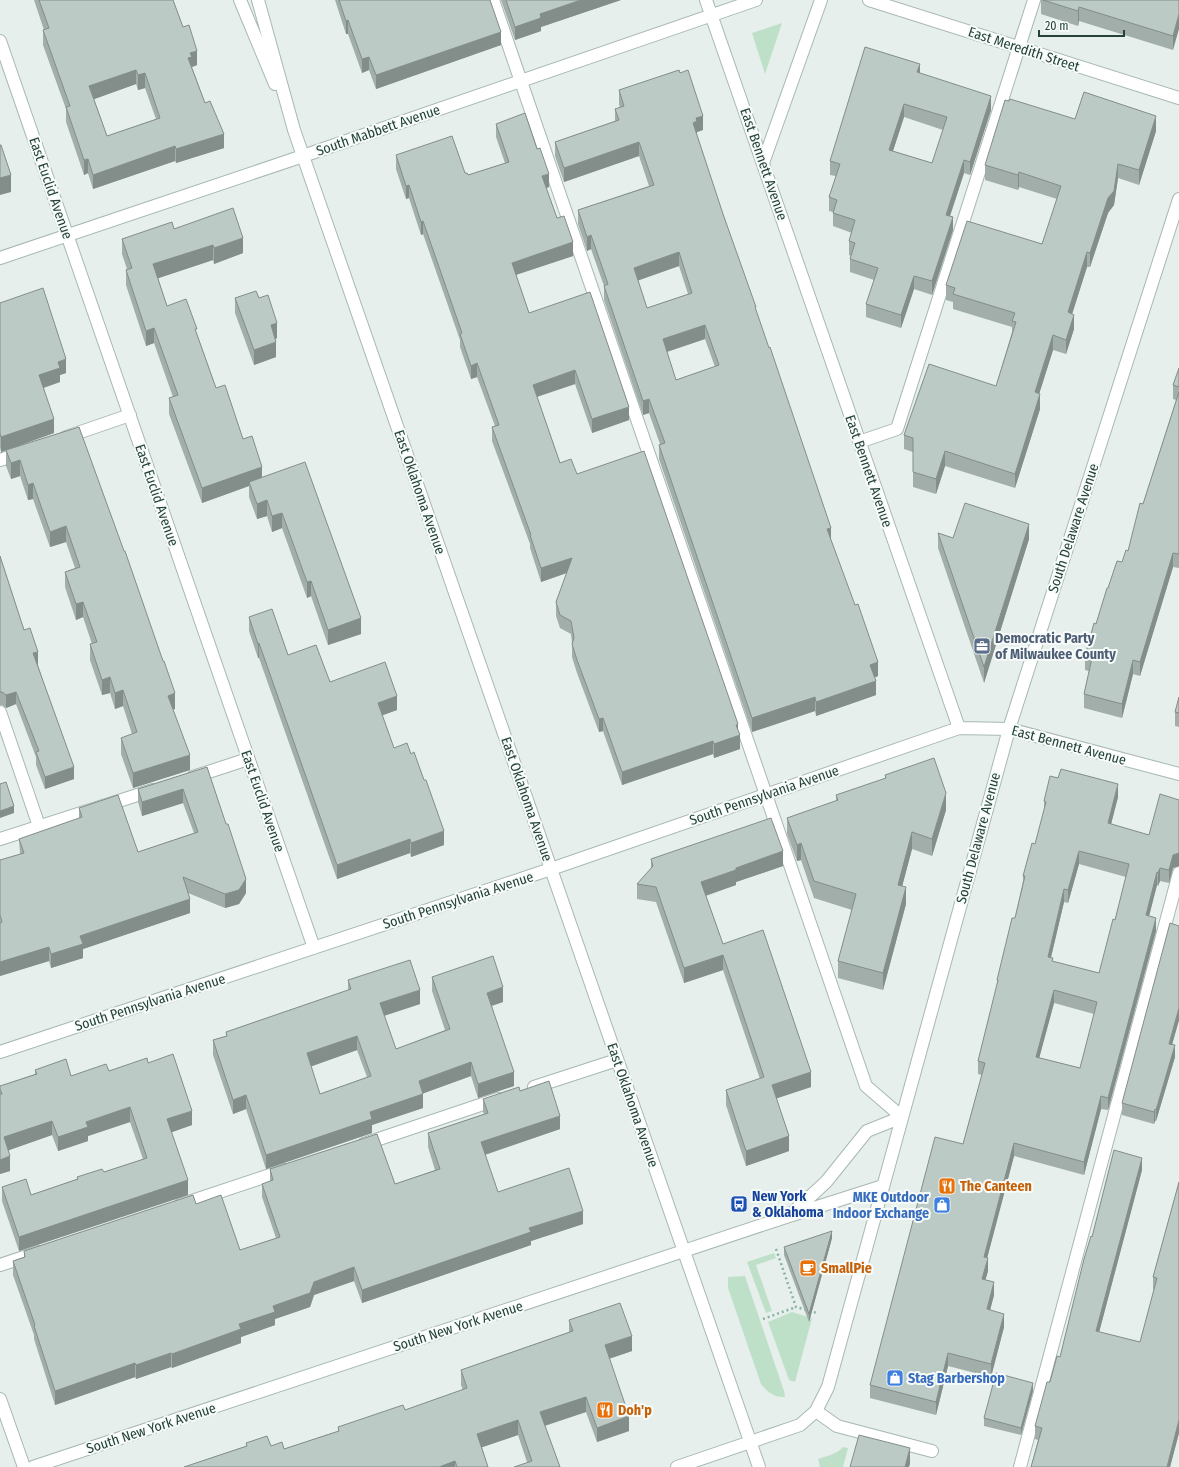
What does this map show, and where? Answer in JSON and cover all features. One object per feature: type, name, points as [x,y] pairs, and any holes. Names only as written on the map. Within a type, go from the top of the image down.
[{"type":"street","name":"East Oklahoma Avenue","points":[[240,0],[294,130],[759,1467]]},
{"type":"street","name":"East Oklahoma Avenue","points":[[258,0],[294,130]]},
{"type":"street","points":[[493,0],[866,1086],[902,1117],[867,1131],[826,1182],[789,1216]]},
{"type":"street","name":"East Bennett Avenue","points":[[706,0],[959,728],[1009,729],[1179,774]]},
{"type":"street","name":"South Mabbett Avenue","points":[[0,258],[303,156],[711,14],[756,0]]},
{"type":"street","points":[[763,163],[821,0]]},
{"type":"street","name":"East Meredith Street","points":[[869,0],[1179,98]]},
{"type":"street","points":[[859,442],[897,429],[1034,0]]},
{"type":"street","name":"East Euclid Avenue","points":[[1,47],[68,235],[314,948]]},
{"type":"street","name":"South Delaware Avenue","points":[[677,1467],[800,1425],[816,1411],[828,1387],[1009,729],[1179,199]]},
{"type":"street","points":[[57,440],[130,415]]},
{"type":"street","points":[[0,460],[28,450]]},
{"type":"street","points":[[0,712],[38,826]]},
{"type":"street","name":"South Pennsylvania Avenue","points":[[0,1052],[551,869],[959,728]]},
{"type":"street","points":[[181,781],[248,759]]},
{"type":"street","points":[[0,839],[166,786]]},
{"type":"street","points":[[1020,1467],[1179,873]]},
{"type":"street","points":[[526,1090],[617,1060]]},
{"type":"street","points":[[353,1148],[511,1095]]},
{"type":"street","points":[[165,1210],[293,1168]]},
{"type":"street","name":"South New York Avenue","points":[[33,1467],[883,1186]]},
{"type":"street","points":[[0,1265],[53,1248]]},
{"type":"street","points":[[0,1399],[24,1467]]},
{"type":"street","points":[[816,1411],[837,1426],[932,1451]]},
{"type":"path","points":[[776,1249],[796,1307]]},
{"type":"path","points":[[763,1319],[796,1307],[817,1313]]},
{"type":"green space","points":[[782,23],[765,74],[752,33]]},
{"type":"green space","points":[[774,1253],[776,1258],[756,1265],[772,1311],[766,1313],[747,1262]]},
{"type":"green space","points":[[745,1276],[785,1397],[778,1397],[772,1394],[761,1384],[728,1288],[728,1277]]},
{"type":"green space","points":[[792,1312],[812,1318],[795,1382],[789,1380],[768,1322]]},
{"type":"green space","points":[[843,1447],[848,1448],[843,1467],[820,1467],[818,1459],[835,1453]]},
{"type":"building","points":[[39,0],[173,0],[183,27],[189,25],[197,51],[190,53],[192,57],[188,58],[205,103],[210,101],[224,134],[176,149],[175,146],[93,175],[88,159],[84,160],[66,107],[70,106],[43,30],[49,28]],"holes":[[[136,70],[138,75],[145,73],[160,118],[107,136],[89,86]]]},
{"type":"building","points":[[339,0],[490,0],[501,32],[376,75],[369,57],[362,59]]},
{"type":"building","points":[[506,0],[581,0],[540,14],[541,18],[515,27]]},
{"type":"building","points":[[1043,0],[1179,0],[1179,14],[1173,36],[1079,7],[1078,11]]},
{"type":"building","points":[[865,47],[920,64],[917,72],[991,96],[970,162],[964,160],[946,215],[953,217],[932,281],[914,276],[901,315],[866,304],[878,268],[850,259],[855,243],[849,241],[855,220],[833,213],[837,200],[829,197],[840,164],[830,161]],"holes":[[[904,104],[947,117],[932,163],[889,150]]]},
{"type":"building","points":[[679,70],[680,73],[688,70],[703,116],[696,118],[697,121],[693,123],[831,528],[827,529],[855,605],[858,604],[878,662],[870,665],[876,681],[816,702],[815,697],[752,718],[659,445],[665,443],[649,399],[643,401],[604,286],[608,284],[591,235],[587,237],[578,210],[654,185],[639,142],[564,168],[555,142],[619,120],[615,109],[624,106],[619,90]],"holes":[[[679,252],[692,293],[647,308],[634,268]],[[705,325],[719,365],[676,380],[663,339]]]},
{"type":"building","points":[[1084,92],[1156,116],[1139,170],[1118,164],[1114,191],[1108,198],[1090,253],[1087,252],[1068,312],[1074,315],[1066,340],[1053,335],[1035,392],[1040,394],[1015,474],[945,451],[936,479],[913,472],[913,438],[904,435],[929,364],[996,386],[1016,322],[1012,321],[1015,313],[953,294],[955,288],[946,285],[967,221],[1042,244],[1061,186],[1019,172],[1018,175],[985,165],[1005,100],[1009,101],[1010,99],[1075,119]]},
{"type":"building","points":[[525,113],[537,149],[540,148],[549,174],[542,176],[557,218],[564,216],[573,242],[512,263],[529,313],[590,292],[629,407],[592,419],[575,370],[533,385],[560,463],[571,459],[577,474],[644,451],[738,724],[736,725],[740,735],[714,744],[713,741],[622,772],[603,718],[599,719],[577,660],[572,644],[574,638],[571,621],[560,615],[556,602],[572,558],[541,568],[531,535],[492,427],[499,425],[477,363],[471,366],[460,334],[462,333],[423,221],[421,222],[409,185],[406,186],[396,155],[452,136],[465,173],[468,175],[509,162],[496,124]]},
{"type":"building","points":[[0,145],[11,175],[0,178]]},
{"type":"building","points":[[233,208],[243,238],[214,248],[213,245],[153,264],[167,306],[186,299],[216,388],[225,385],[243,439],[252,436],[262,467],[202,488],[169,398],[178,395],[154,328],[146,331],[126,270],[132,268],[122,239],[172,222],[174,229]]},
{"type":"building","points":[[43,288],[66,359],[58,362],[60,368],[39,375],[54,419],[1,437],[0,303]]},
{"type":"building","points":[[256,291],[259,298],[268,295],[277,323],[271,325],[276,342],[254,350],[235,298]]},
{"type":"building","points":[[1179,368],[1179,387],[1173,385]]},
{"type":"building","points":[[1179,392],[1179,554],[1173,553],[1140,662],[1133,660],[1122,704],[1084,694],[1092,658],[1085,656],[1094,623],[1096,624],[1117,561],[1122,562],[1126,550],[1128,551],[1140,503],[1143,504]]},
{"type":"building","points":[[79,427],[175,693],[168,696],[190,755],[133,773],[121,738],[137,732],[123,690],[115,693],[110,677],[102,680],[90,644],[97,642],[83,602],[76,604],[65,572],[80,567],[66,526],[50,532],[33,483],[28,485],[20,460],[11,463],[6,450]]},
{"type":"building","points":[[305,462],[361,618],[328,630],[311,581],[307,582],[282,513],[272,516],[267,500],[257,504],[249,482]]},
{"type":"building","points":[[965,503],[1029,524],[984,667],[938,533],[953,538]]},
{"type":"building","points":[[0,556],[24,630],[30,628],[38,652],[33,653],[74,767],[45,777],[36,752],[39,751],[16,692],[6,695],[0,692]]},
{"type":"building","points":[[272,609],[288,655],[316,645],[330,682],[385,662],[397,696],[378,703],[394,748],[407,743],[411,754],[414,752],[424,780],[426,780],[444,831],[411,843],[410,839],[337,865],[249,617]]},
{"type":"building","points":[[1179,697],[1179,713],[1175,712]]},
{"type":"building","points":[[934,758],[946,793],[932,839],[912,832],[898,885],[906,887],[883,973],[838,961],[856,894],[814,881],[801,843],[797,845],[787,818],[838,800],[836,795],[886,778],[885,775]]},
{"type":"building","points":[[207,767],[246,879],[239,890],[225,894],[183,877],[190,899],[80,936],[83,944],[51,954],[49,947],[0,962],[0,923],[2,922],[0,915],[0,860],[24,853],[19,839],[82,817],[79,808],[118,795],[138,852],[198,832],[183,789],[142,802],[138,789]]},
{"type":"building","points":[[1061,769],[1118,784],[1108,823],[1149,835],[1160,794],[1179,800],[1179,853],[1173,855],[1169,870],[1160,868],[1158,873],[1157,872],[1146,915],[1156,918],[1108,1098],[1101,1096],[1084,1162],[1014,1143],[984,1257],[988,1258],[982,1279],[994,1282],[987,1309],[1004,1314],[991,1364],[948,1353],[936,1402],[870,1385],[935,1137],[963,1144],[985,1063],[978,1061],[1012,918],[1015,918],[1025,876],[1023,876],[1032,843],[1035,844],[1046,802],[1044,801],[1050,776],[1058,778]],"holes":[[[1079,851],[1129,864],[1115,920],[1113,919],[1099,973],[1052,961],[1053,958],[1048,957],[1064,889],[1068,890]],[[1054,990],[1097,1002],[1080,1068],[1036,1057]]]},
{"type":"building","points":[[6,782],[14,806],[0,811],[0,784]]},
{"type":"building","points":[[771,818],[783,851],[701,882],[723,944],[763,930],[811,1072],[772,1085],[789,1136],[746,1151],[726,1090],[764,1077],[723,955],[684,968],[656,887],[637,884],[653,866],[651,859]]},
{"type":"building","points":[[1170,923],[1179,926],[1179,1008],[1169,1044],[1175,1045],[1156,1110],[1155,1109],[1154,1112],[1122,1103]]},
{"type":"building","points":[[493,956],[503,987],[487,993],[514,1072],[478,1084],[471,1062],[419,1081],[423,1094],[370,1112],[372,1119],[266,1155],[246,1095],[233,1100],[213,1040],[227,1036],[226,1032],[351,989],[348,980],[410,960],[420,990],[380,1003],[396,1049],[450,1029],[432,977]],"holes":[[[357,1036],[371,1076],[320,1094],[307,1053]]]},
{"type":"building","points":[[173,1054],[192,1111],[167,1119],[188,1180],[19,1237],[2,1187],[26,1179],[31,1195],[102,1169],[104,1172],[147,1158],[130,1107],[86,1122],[88,1127],[58,1137],[52,1121],[4,1137],[10,1156],[0,1160],[0,1094],[2,1094],[0,1086],[37,1074],[35,1070],[66,1059],[71,1076],[106,1064],[109,1071],[147,1058],[148,1063]]},
{"type":"building","points":[[549,1081],[560,1116],[481,1142],[498,1192],[569,1168],[583,1211],[529,1228],[531,1232],[362,1290],[354,1267],[314,1282],[310,1293],[273,1306],[275,1312],[239,1324],[241,1329],[172,1354],[171,1353],[136,1365],[135,1363],[55,1391],[34,1326],[35,1325],[13,1261],[25,1257],[24,1251],[193,1195],[196,1204],[221,1195],[240,1250],[280,1237],[262,1184],[273,1180],[270,1169],[377,1134],[395,1184],[440,1169],[428,1133],[488,1113],[483,1099],[519,1087],[520,1091]]},
{"type":"building","points":[[1114,1150],[1142,1158],[1096,1331],[1140,1342],[1157,1278],[1153,1277],[1179,1182],[1179,1420],[1167,1467],[1031,1467],[1042,1428],[1035,1426],[1047,1382],[1050,1382],[1057,1356],[1060,1357],[1084,1259],[1091,1236],[1092,1237]]},
{"type":"building","points":[[832,1231],[809,1314],[784,1247]]},
{"type":"building","points":[[620,1303],[632,1336],[605,1345],[629,1416],[597,1428],[586,1397],[540,1412],[560,1467],[514,1467],[532,1461],[518,1420],[477,1434],[488,1467],[457,1467],[455,1461],[439,1467],[184,1467],[247,1446],[246,1443],[267,1436],[271,1446],[282,1442],[284,1449],[339,1431],[338,1427],[403,1405],[405,1410],[467,1388],[461,1370],[573,1331],[569,1320]]},
{"type":"building","points":[[996,1373],[1033,1383],[1021,1428],[984,1418]]},
{"type":"building","points":[[859,1435],[910,1448],[905,1467],[850,1467]]},
{"type":"place","name":"Democratic Party of Milwaukee County","points":[[982,646]]},
{"type":"place","name":"The Canteen","points":[[947,1186]]},
{"type":"place","name":"New York & Oklahoma","points":[[739,1204]]},
{"type":"place","name":"MKE Outdoor Indoor Exchange","points":[[942,1205]]},
{"type":"place","name":"SmallPie","points":[[808,1268]]},
{"type":"place","name":"Stag Barbershop","points":[[895,1378]]},
{"type":"place","name":"Doh'p","points":[[605,1410]]}]
